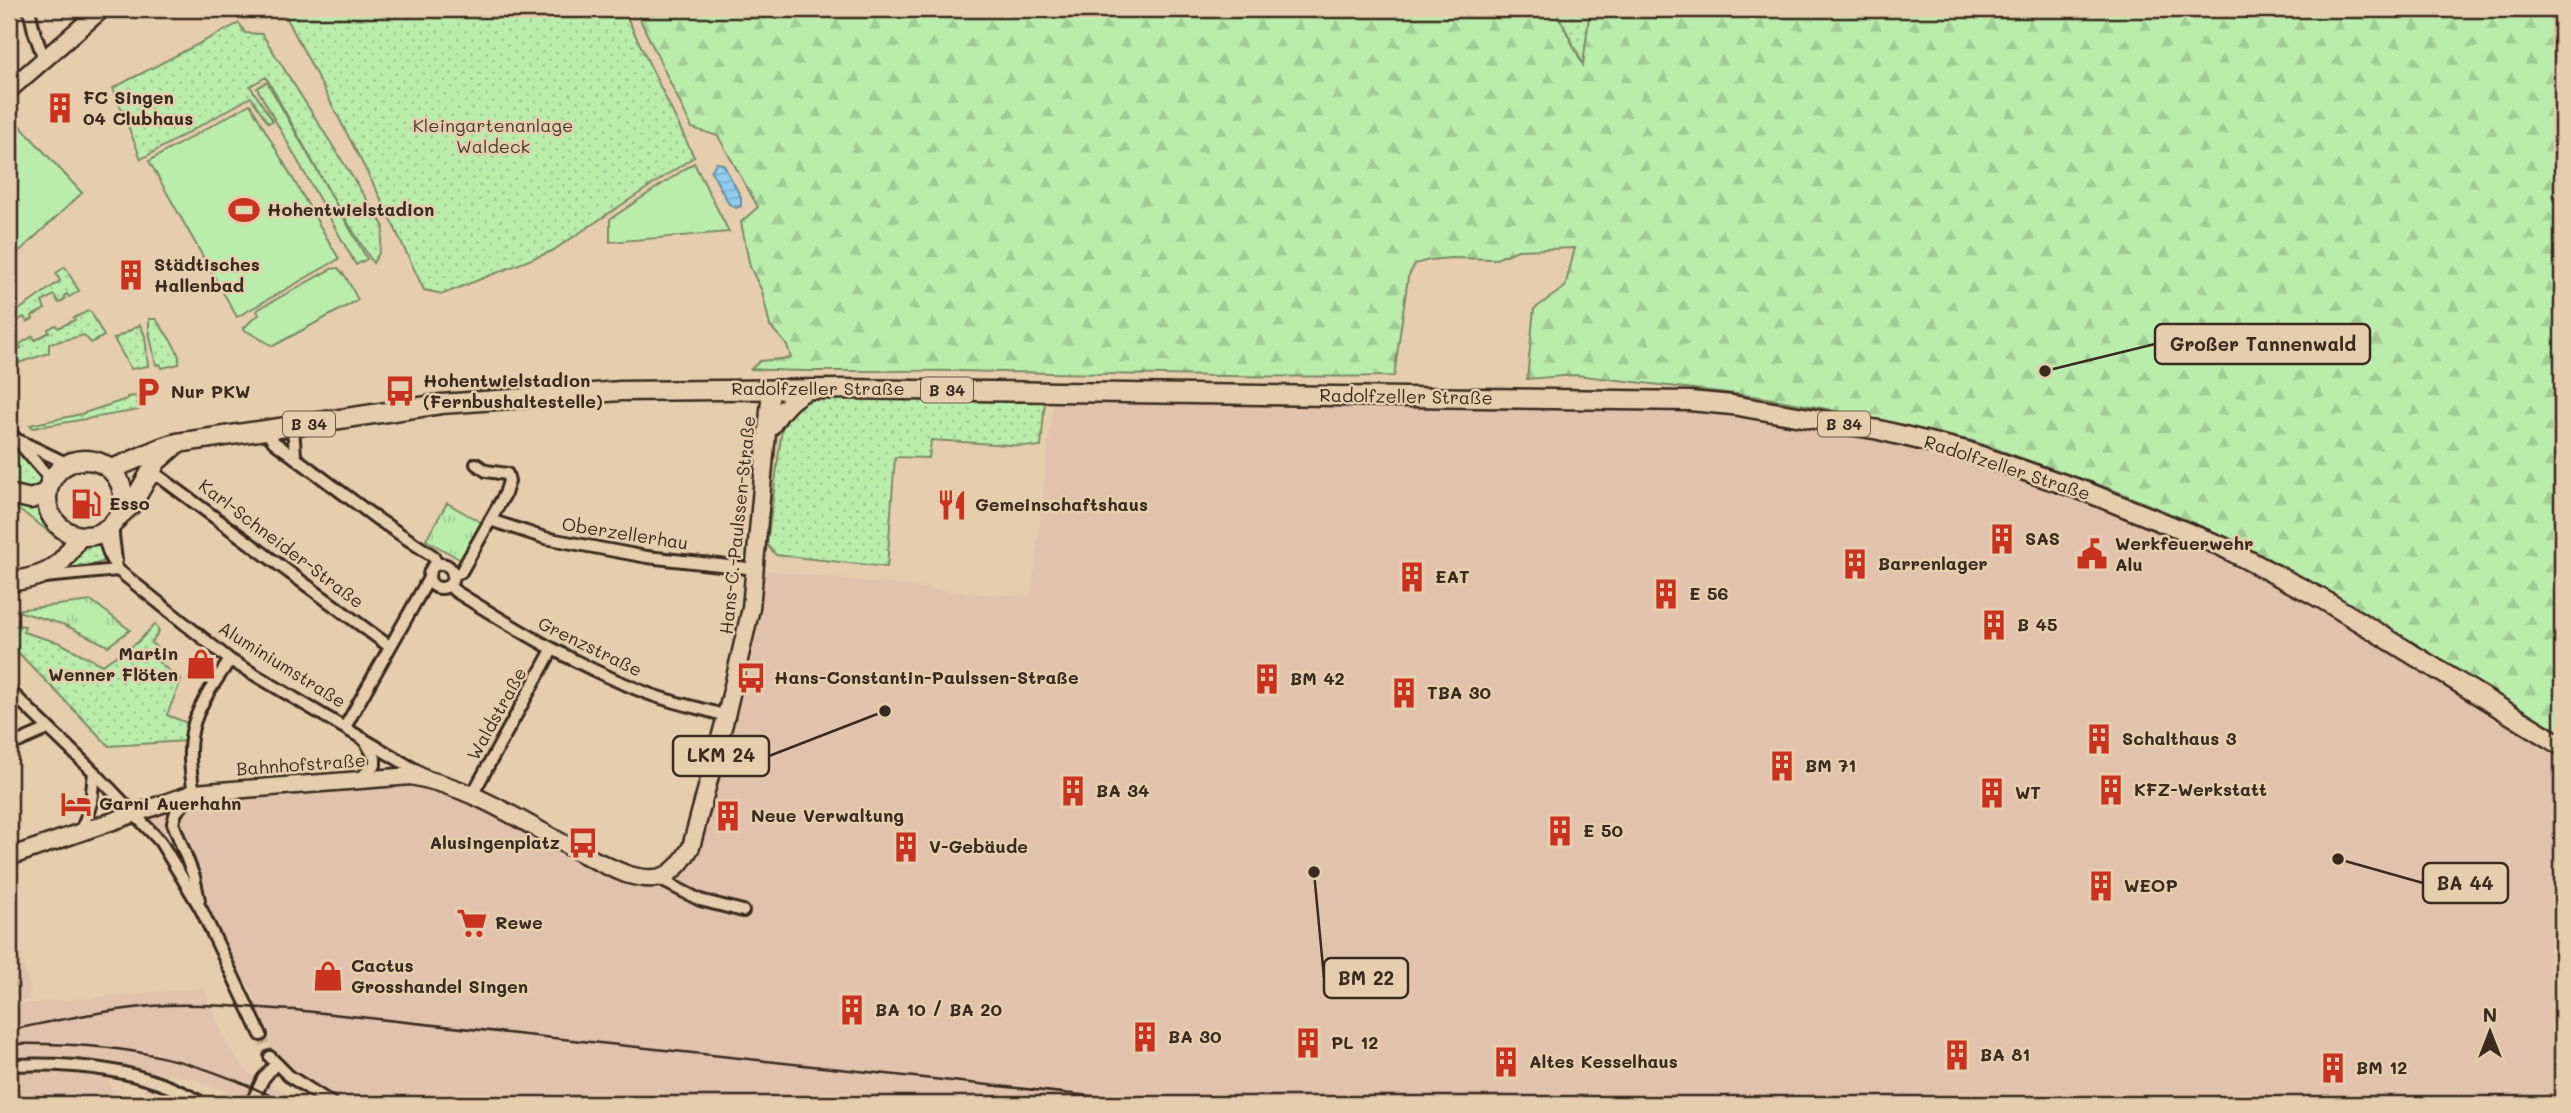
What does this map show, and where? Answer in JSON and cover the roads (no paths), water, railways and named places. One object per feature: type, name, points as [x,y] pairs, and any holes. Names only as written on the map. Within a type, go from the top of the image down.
[{"type":"main road","name":"Radolfzeller Straße","points":[[110,469],[163,446],[177,443],[441,404],[621,391],[810,389],[1690,401],[1732,405],[1879,430],[1966,451],[2087,492],[2221,545],[2324,600],[2562,746]]},
{"type":"main road","points":[[49,486],[47,505],[57,526],[78,537],[89,537],[111,525],[132,504],[157,461],[177,443]]},
{"type":"main road","points":[[9,494],[31,499],[49,486],[68,464],[90,460],[110,469],[122,486],[124,500],[111,525]]},
{"type":"main road","points":[[9,582],[38,578],[54,568],[69,554],[78,537]]},
{"type":"street","points":[[29,9],[44,59]]},
{"type":"street","points":[[9,90],[102,9]]},
{"type":"street","name":"Hans-C.-Paulssen-Straße","points":[[659,879],[679,866],[691,847],[748,620],[756,569],[771,389]]},
{"type":"street","points":[[768,433],[783,407],[792,398],[810,389]]},
{"type":"street","points":[[293,426],[295,455]]},
{"type":"street","points":[[265,430],[274,442],[295,455],[376,518],[433,556],[437,564]]},
{"type":"street","points":[[10,433],[39,451],[68,464]]},
{"type":"street","points":[[10,433],[49,486]]},
{"type":"street","points":[[429,578],[437,588],[461,572],[505,494],[509,481],[507,474],[486,471],[475,464]]},
{"type":"street","name":"Karl-Schneider-Straße","points":[[149,477],[160,477],[389,646]]},
{"type":"street","name":"Oberzellerhau","points":[[490,520],[545,538],[647,557],[756,569]]},
{"type":"street","name":"Aluminiumstraße","points":[[111,525],[111,559],[118,570],[158,605],[230,660],[432,780]]},
{"type":"street","points":[[345,727],[429,578],[432,568],[437,564],[444,564],[451,568],[452,580]]},
{"type":"street","points":[[38,578],[118,570]]},
{"type":"street","name":"Grenzstraße","points":[[452,580],[455,591],[552,650],[641,692],[726,716]]},
{"type":"street","name":"Waldstraße","points":[[472,794],[552,650]]},
{"type":"street","points":[[201,909],[194,877],[173,823],[176,812],[194,793],[188,754],[192,729],[201,703],[230,660]]},
{"type":"street","points":[[9,690],[94,772],[160,841],[201,909],[261,1035]]},
{"type":"street","points":[[9,746],[48,729]]},
{"type":"street","points":[[358,781],[375,765],[375,758],[362,737]]},
{"type":"street","name":"Aluminiumstraße","points":[[362,737],[386,753],[411,776],[432,780],[472,794],[611,868],[640,878],[659,879]]},
{"type":"street","points":[[81,833],[91,803],[94,772]]},
{"type":"street","name":"Bahnhofstraße","points":[[136,815],[156,805],[194,793],[411,776]]},
{"type":"street","points":[[9,857],[136,815]]},
{"type":"street","points":[[659,879],[700,900],[743,911]]},
{"type":"street","points":[[251,1104],[273,1060],[289,1076],[332,1104]]},
{"type":"street","points":[[9,1065],[75,1065],[113,1070],[157,1081],[203,1104]]},
{"type":"water","points":[[716,163],[723,164],[741,197],[741,206],[736,208],[729,204],[711,171]]},
{"type":"tunnel","points":[[261,1035],[270,1057]]},
{"type":"railway","points":[[9,1030],[107,1012],[167,1005],[295,1010],[1164,1104]]},
{"type":"railway","points":[[9,1044],[84,1046],[152,1055],[219,1074],[287,1104]]},
{"type":"place","name":"FC Singen 04 Clubhaus","points":[[60,108]]},
{"type":"place","name":"Hohentwielstadion","points":[[244,210]]},
{"type":"place","name":"Städtisches Hallenbad","points":[[131,275]]},
{"type":"place","name":"Großer Tannenwald","points":[[2045,371]]},
{"type":"place","name":"Hohentwielstadion (Fernbushaltestelle)","points":[[400,391]]},
{"type":"place","name":"Nur PKW","points":[[148,392]]},
{"type":"place","name":"Esso","points":[[86,504]]},
{"type":"place","name":"Gemeinschaftshaus","points":[[952,505]]},
{"type":"place","name":"SAS","points":[[2002,539]]},
{"type":"place","name":"Werkfeuerwehr Alu","points":[[2092,554]]},
{"type":"place","name":"Barrenlager","points":[[1855,564]]},
{"type":"place","name":"EAT","points":[[1412,577]]},
{"type":"place","name":"E 56","points":[[1666,594]]},
{"type":"place","name":"B 45","points":[[1994,625]]},
{"type":"place","name":"Martin Wenner Flöten","points":[[201,664]]},
{"type":"place","name":"Hans-Constantin-Paulssen-Straße","points":[[751,678]]},
{"type":"place","name":"BM 42","points":[[1267,679]]},
{"type":"place","name":"TBA 30","points":[[1404,693]]},
{"type":"place","name":"LKM 24","points":[[885,711]]},
{"type":"place","name":"Schalthaus 3","points":[[2099,739]]},
{"type":"place","name":"BM 71","points":[[1782,766]]},
{"type":"place","name":"KFZ-Werkstatt","points":[[2111,790]]},
{"type":"place","name":"BA 34","points":[[1073,791]]},
{"type":"place","name":"WT","points":[[1992,793]]},
{"type":"place","name":"Garni Auerhahn","points":[[76,804]]},
{"type":"place","name":"Neue Verwaltung","points":[[728,816]]},
{"type":"place","name":"E 50","points":[[1560,831]]},
{"type":"place","name":"Alusingenplatz","points":[[583,843]]},
{"type":"place","name":"V-Gebäude","points":[[906,847]]},
{"type":"place","name":"BA 44","points":[[2338,859]]},
{"type":"place","name":"BM 22","points":[[1314,872]]},
{"type":"place","name":"WEOP","points":[[2101,886]]},
{"type":"place","name":"Rewe","points":[[472,923]]},
{"type":"place","name":"Cactus Grosshandel Singen","points":[[328,976]]},
{"type":"place","name":"BA 10 / BA 20","points":[[852,1010]]},
{"type":"place","name":"BA 30","points":[[1145,1037]]},
{"type":"place","name":"PL 12","points":[[1308,1043]]},
{"type":"place","name":"BA 81","points":[[1957,1055]]},
{"type":"place","name":"Altes Kesselhaus","points":[[1506,1062]]},
{"type":"place","name":"BM 12","points":[[2333,1068]]},
{"type":"park label","name":"Kleingartenanlage Waldeck","points":[[493,136]]}]
